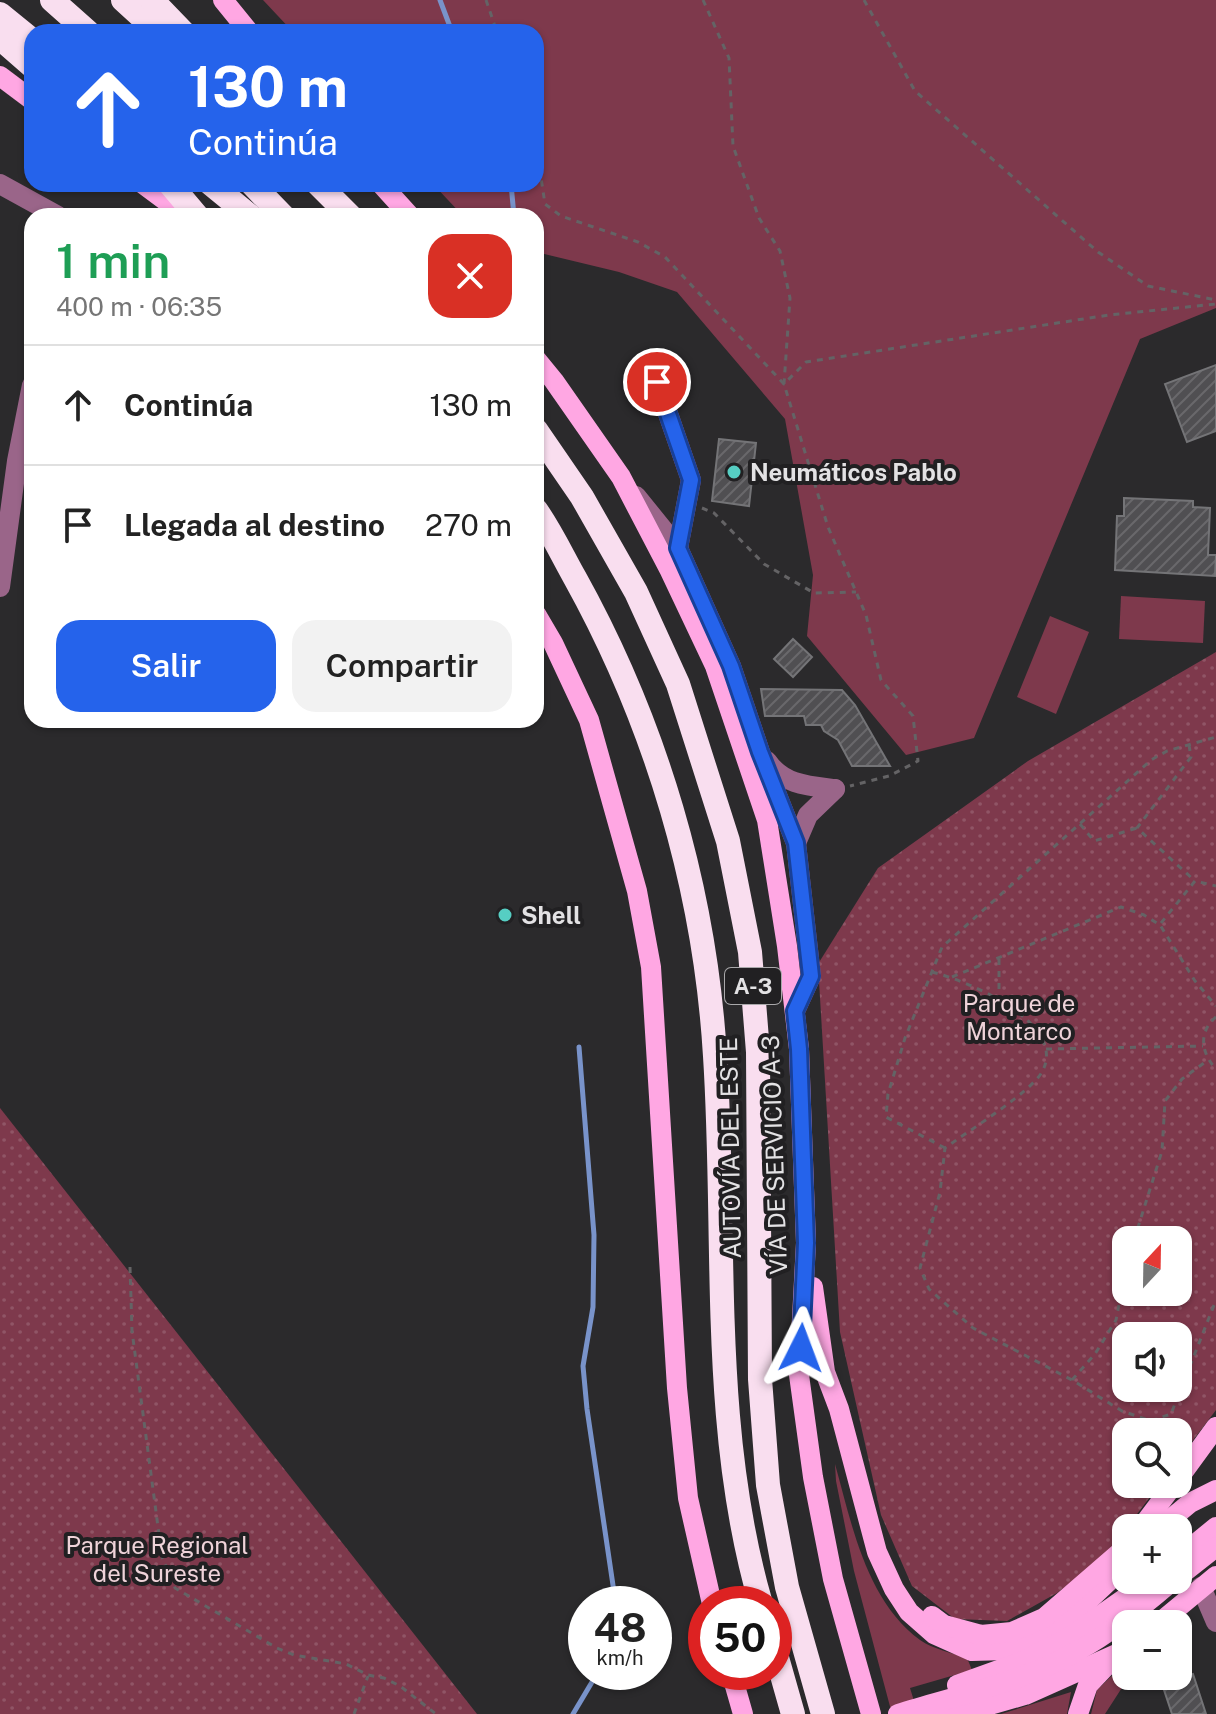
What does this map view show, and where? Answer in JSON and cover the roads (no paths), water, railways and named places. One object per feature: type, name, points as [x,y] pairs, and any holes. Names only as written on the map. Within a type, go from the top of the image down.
[{"type":"highway","points":[[52,0],[79,24]]},
{"type":"highway","points":[[123,0],[149,24]]},
{"type":"highway","points":[[152,0],[175,24]]},
{"type":"highway","points":[[0,14],[24,34]]},
{"type":"highway","points":[[0,38],[24,59]]},
{"type":"highway","points":[[177,192],[190,208]]},
{"type":"highway","points":[[221,192],[240,208]]},
{"type":"highway","points":[[260,192],[275,208]]},
{"type":"highway","points":[[326,192],[342,208]]},
{"type":"highway","name":"AUTOVÍA DEL ESTE","points":[[544,442],[582,497],[636,592],[678,684],[728,841],[750,952],[758,1052],[760,1379],[768,1485],[787,1587],[823,1714]]},
{"type":"highway","name":"AUTOVÍA DEL ESTE","points":[[544,524],[597,617],[637,704],[657,760],[686,864],[704,959],[715,1055],[724,1383],[738,1490],[757,1586]]},
{"type":"highway","points":[[786,1690],[793,1714]]},
{"type":"main road","points":[[223,0],[242,24]]},
{"type":"main road","points":[[0,76],[24,94]]},
{"type":"main road","points":[[154,192],[175,208]]},
{"type":"main road","points":[[388,192],[403,208]]},
{"type":"main road","name":"VÍA DE SERVICIO A-3","points":[[544,369],[621,477],[670,571],[715,666],[767,820],[799,1049],[806,1243],[799,1375],[813,1477],[833,1579],[871,1714]]},
{"type":"main road","points":[[544,628],[589,720],[637,891],[651,967],[677,1388],[688,1498],[708,1586]]},
{"type":"main road","points":[[806,1243],[825,1372],[839,1409],[877,1552],[894,1589],[909,1612],[934,1634],[972,1651],[1006,1650],[1037,1641],[1074,1614],[1112,1578]]},
{"type":"main road","points":[[1192,1460],[1216,1427]]},
{"type":"main road","points":[[1177,1514],[1190,1503],[1216,1490]]},
{"type":"main road","points":[[1192,1547],[1216,1527]]},
{"type":"main road","points":[[1192,1566],[1216,1547]]},
{"type":"main road","points":[[894,1589],[944,1625],[981,1635],[1012,1632],[1044,1618],[1112,1559]]},
{"type":"main road","points":[[1175,1610],[1208,1582]]},
{"type":"main road","points":[[899,1714],[968,1679],[1021,1662],[1068,1638],[1131,1594]]},
{"type":"main road","points":[[899,1714],[1009,1682],[1078,1651],[1120,1624],[1157,1594]]},
{"type":"main road","points":[[899,1714],[985,1707],[1054,1684],[1112,1655]]},
{"type":"main road","points":[[1078,1714],[1088,1685],[1112,1660]]},
{"type":"main road","points":[[736,1690],[743,1714]]},
{"type":"main road","points":[[738,1690],[749,1714]]},
{"type":"street","points":[[0,184],[44,208]]},
{"type":"street","points":[[657,382],[691,480],[678,548]]},
{"type":"street","points":[[0,587],[24,426]]},
{"type":"street","points":[[621,477],[678,548],[731,666],[760,752],[796,843],[811,976],[795,1011]]},
{"type":"street","points":[[760,752],[775,773],[800,785],[835,789],[808,815],[796,843]]},
{"type":"street","points":[[1208,1582],[1216,1622]]},
{"type":"waterway","points":[[440,0],[449,24]]},
{"type":"waterway","points":[[512,192],[513,208]]},
{"type":"waterway","points":[[579,1047],[594,1235],[593,1307],[583,1366],[613,1586]]},
{"type":"waterway","points":[[573,1714],[587,1690]]},
{"type":"place","name":"Neumáticos Pablo","points":[[734,472]]},
{"type":"place","name":"Shell","points":[[505,915]]},
{"type":"park label","name":"Parque de Montarco","points":[[1019,1017]]},
{"type":"park label","name":"Parque Regional del Sureste","points":[[157,1559]]}]
